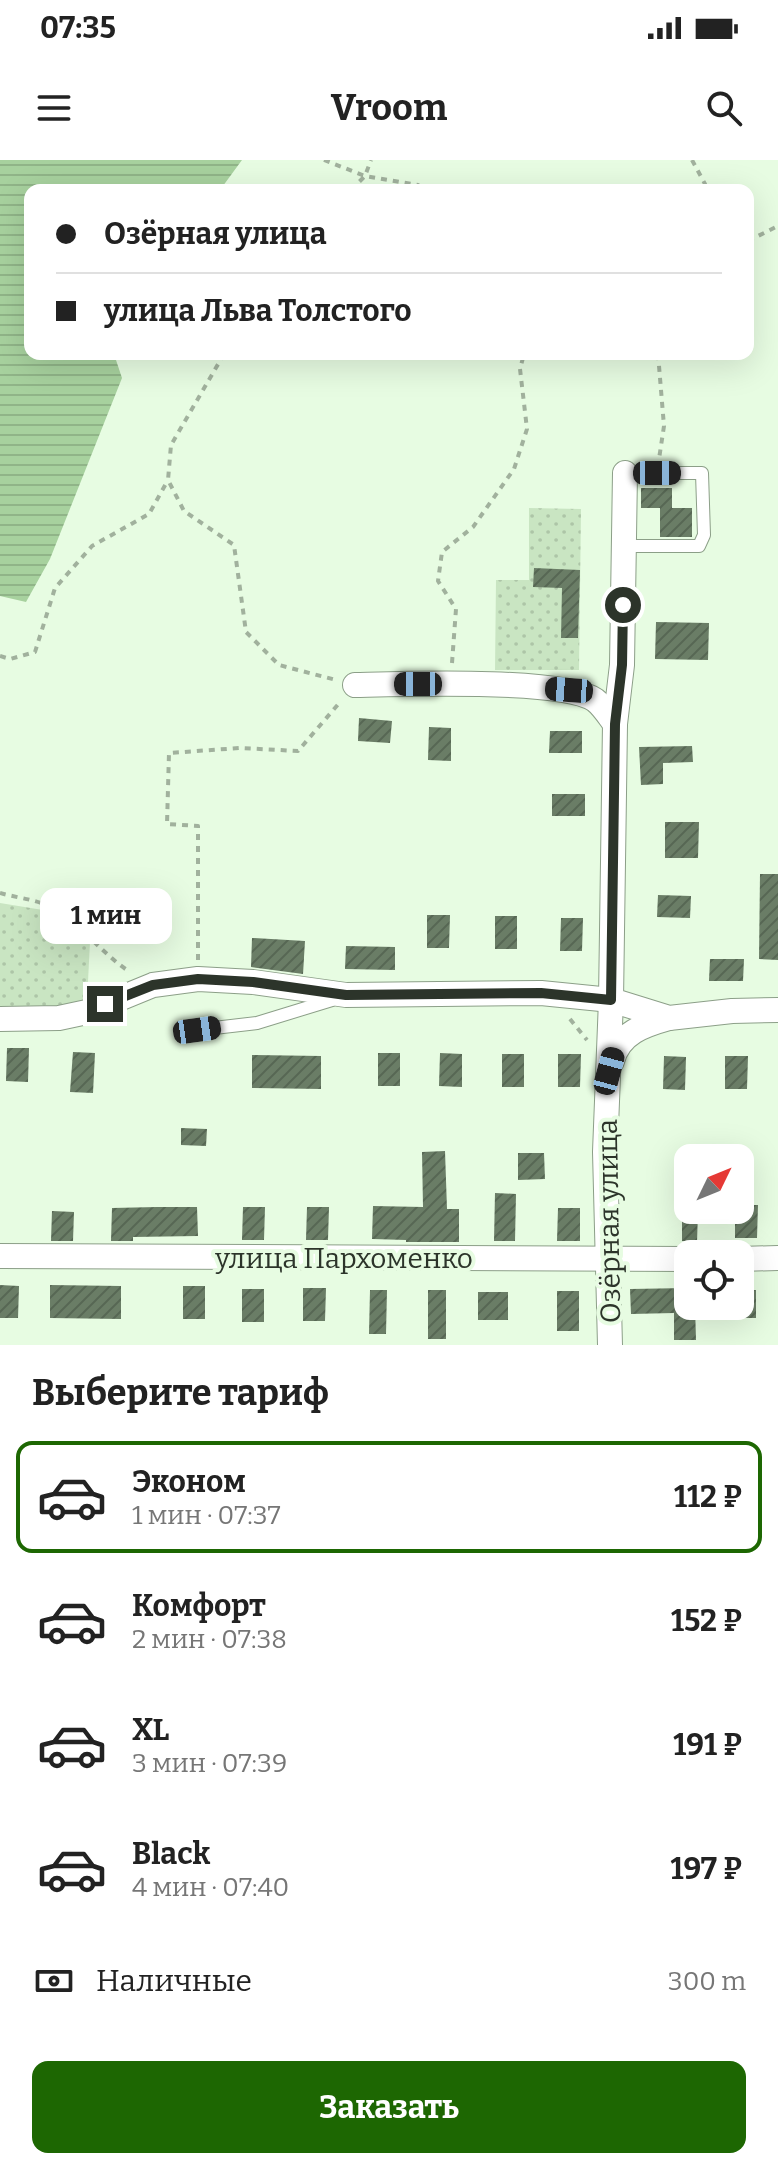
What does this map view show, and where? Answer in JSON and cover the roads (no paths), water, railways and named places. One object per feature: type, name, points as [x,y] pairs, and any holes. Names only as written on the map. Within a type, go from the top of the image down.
[{"type":"street","name":"Озёрная улица","points":[[610,1345],[605,1152],[611,1000],[615,724],[622,665],[625,473]]},
{"type":"street","points":[[355,685],[450,684],[569,690],[594,700],[615,724]]},
{"type":"street","points":[[0,1019],[59,1018],[87,1012],[153,985],[198,979],[253,982],[346,995],[541,993],[611,1000],[669,1018]]},
{"type":"street","points":[[609,1071],[614,1053],[624,1039],[647,1024],[669,1018],[732,1011],[778,1010]]},
{"type":"street","name":"улица Пархоменко","points":[[0,1256],[674,1259]]},
{"type":"street","points":[[754,1259],[778,1258]]},
{"type":"lane","points":[[624,546],[699,546],[704,535],[702,473],[625,473]]},
{"type":"lane","points":[[197,1030],[257,1023],[346,995]]}]
